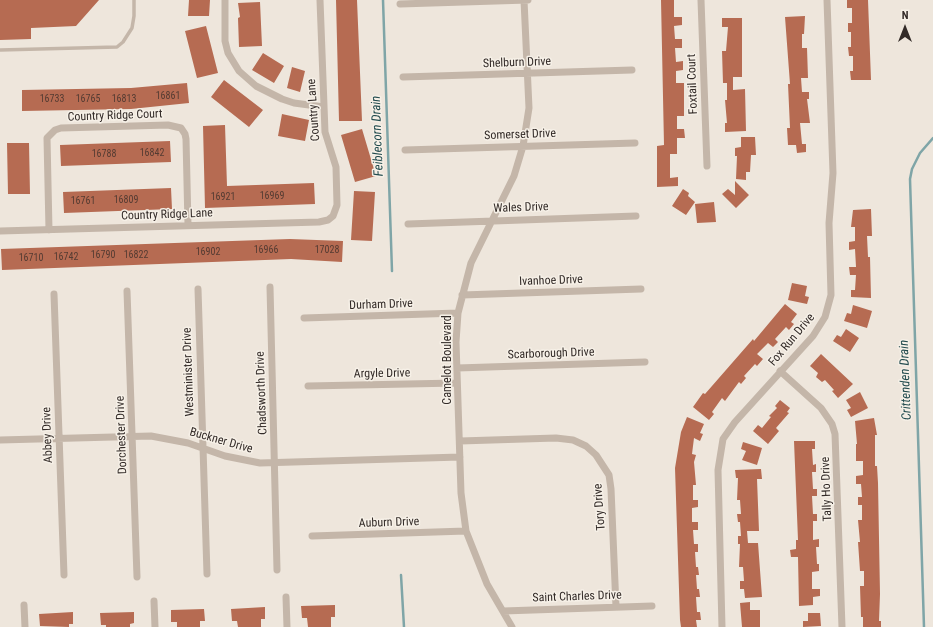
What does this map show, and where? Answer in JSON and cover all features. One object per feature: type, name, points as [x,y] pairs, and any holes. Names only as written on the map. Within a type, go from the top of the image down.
[{"type":"street","points":[[224,0],[225,41],[228,53],[239,71],[256,86],[282,99],[294,103],[324,107]]},
{"type":"street","name":"Country Lane","points":[[320,0],[325,132],[336,167],[337,205],[334,216]]},
{"type":"street","name":"Camelot Boulevard","points":[[512,627],[484,578],[466,531],[461,493],[456,342],[458,314],[471,263],[514,176],[523,146],[529,108],[524,0]]},
{"type":"street","points":[[400,4],[528,0]]},
{"type":"street","name":"Foxtail Court","points":[[701,0],[707,166]]},
{"type":"street","name":"Fox Run Drive","points":[[722,627],[718,470],[720,450],[723,439],[732,426],[820,326],[825,317],[831,295],[829,223],[833,173],[827,0]]},
{"type":"street","name":"Shelburn Drive","points":[[403,77],[632,70]]},
{"type":"street","name":"Country Ridge Court","points":[[49,230],[47,138],[55,130],[69,128],[168,125],[181,128],[185,134],[186,140],[188,225]]},
{"type":"street","name":"Somerset Drive","points":[[405,150],[635,143]]},
{"type":"street","name":"Country Ridge Lane","points":[[0,231],[319,222],[328,220],[334,216]]},
{"type":"street","name":"Wales Drive","points":[[408,224],[636,216]]},
{"type":"street","name":"Chadsworth Drive","points":[[270,287],[277,570]]},
{"type":"street","name":"Westminister Drive","points":[[198,289],[207,574]]},
{"type":"street","name":"Ivanhoe Drive","points":[[462,295],[641,289]]},
{"type":"street","name":"Dorchester Drive","points":[[127,291],[137,578]]},
{"type":"street","name":"Abbey Drive","points":[[54,294],[64,575]]},
{"type":"street","name":"Durham Drive","points":[[304,318],[458,314]]},
{"type":"street","name":"Scarborough Drive","points":[[457,368],[645,362]]},
{"type":"street","name":"Tally Ho Drive","points":[[780,372],[820,408],[832,424],[835,434],[842,627]]},
{"type":"street","name":"Argyle Drive","points":[[308,386],[458,383]]},
{"type":"street","name":"Buckner Drive","points":[[0,440],[133,435],[168,438],[243,460],[275,462],[460,457]]},
{"type":"street","name":"Tory Drive","points":[[460,441],[556,438],[573,440],[586,446],[596,455],[609,475],[611,489],[616,607]]},
{"type":"street","name":"Auburn Drive","points":[[312,536],[466,531]]},
{"type":"street","points":[[286,597],[287,627]]},
{"type":"street","points":[[154,601],[155,627]]},
{"type":"street","points":[[24,605],[25,627]]},
{"type":"street","name":"Saint Charles Drive","points":[[503,611],[652,606]]},
{"type":"lane","points":[[0,50],[117,47],[123,42],[132,28],[134,0]]},
{"type":"building","points":[[0,0],[99,0],[76,26],[31,28],[31,39],[0,40]]},
{"type":"building","points":[[189,0],[210,0],[209,16],[188,16]]},
{"type":"building","points":[[336,0],[357,0],[362,121],[339,121]]},
{"type":"building","points":[[661,0],[674,0],[674,17],[682,17],[682,25],[674,26],[675,39],[682,39],[682,48],[675,48],[676,62],[683,61],[683,70],[676,71],[676,83],[684,83],[684,116],[677,116],[677,129],[684,129],[685,138],[677,138],[677,154],[670,154],[670,178],[678,177],[678,186],[657,187],[657,146],[664,145]]},
{"type":"building","points":[[847,0],[868,0],[871,80],[851,80],[850,71],[853,71],[853,56],[849,56],[848,47],[851,47],[851,32],[848,32],[848,23],[852,23],[852,8],[847,8]]},
{"type":"building","points":[[260,2],[262,46],[239,47],[238,18],[240,17],[238,3]]},
{"type":"building","points":[[805,16],[804,34],[802,34],[802,48],[807,48],[808,78],[801,78],[802,92],[809,92],[809,99],[807,99],[810,123],[800,123],[802,144],[806,144],[806,152],[797,153],[796,145],[788,145],[787,128],[790,128],[788,84],[790,84],[785,17]]},
{"type":"building","points":[[722,18],[742,18],[742,77],[733,77],[733,90],[745,89],[746,131],[725,132],[725,123],[727,123],[725,100],[727,100],[727,83],[723,83],[722,51],[726,51],[728,27],[722,27]]},
{"type":"building","points":[[206,26],[218,73],[197,78],[185,31]]},
{"type":"building","points":[[263,53],[284,66],[274,83],[252,70]]},
{"type":"building","points":[[292,67],[305,71],[300,92],[287,88]]},
{"type":"building","points":[[224,80],[263,110],[249,127],[211,97]]},
{"type":"building","points":[[187,83],[189,103],[131,109],[22,111],[22,90],[131,88]]},
{"type":"building","points":[[282,114],[309,120],[305,141],[278,136]]},
{"type":"building","points":[[225,125],[227,186],[314,183],[315,204],[205,208],[203,126]]},
{"type":"building","points":[[362,129],[376,176],[355,182],[341,135]]},
{"type":"building","points":[[741,137],[755,137],[756,155],[751,155],[750,172],[746,172],[746,180],[736,179],[737,156],[735,156],[735,148],[741,147]]},
{"type":"building","points":[[170,141],[171,162],[61,166],[60,145]]},
{"type":"building","points":[[7,143],[29,143],[30,194],[8,194]]},
{"type":"building","points":[[735,181],[749,195],[736,208],[722,194],[728,189],[735,195]]},
{"type":"building","points":[[171,188],[172,209],[64,213],[63,192]]},
{"type":"building","points":[[683,189],[689,193],[688,196],[695,202],[686,215],[672,206]]},
{"type":"building","points":[[354,191],[375,192],[372,241],[351,240]]},
{"type":"building","points":[[714,202],[716,222],[697,223],[695,204]]},
{"type":"building","points":[[871,209],[872,236],[867,236],[868,257],[870,257],[871,298],[851,297],[851,290],[855,290],[856,275],[850,275],[849,267],[856,267],[855,249],[849,250],[849,242],[855,241],[855,227],[851,227],[853,210]]},
{"type":"building","points":[[290,239],[343,241],[342,262],[291,259],[2,270],[1,249]]},
{"type":"building","points":[[792,283],[807,286],[805,296],[809,297],[807,304],[788,300]]},
{"type":"building","points":[[785,304],[797,314],[791,322],[794,324],[789,330],[786,327],[775,339],[778,342],[773,347],[768,343],[757,354],[763,359],[757,366],[755,364],[744,376],[746,378],[741,384],[739,382],[725,401],[722,398],[712,412],[714,414],[709,420],[693,407],[703,393],[705,394],[753,339],[754,341]]},
{"type":"building","points":[[853,305],[872,311],[867,328],[844,321],[847,313],[851,314]]},
{"type":"building","points":[[846,329],[859,338],[850,352],[833,341],[837,335],[841,337]]},
{"type":"building","points":[[821,354],[853,384],[838,398],[832,391],[834,390],[825,380],[822,382],[816,377],[818,373],[810,366]]},
{"type":"building","points":[[860,392],[868,408],[851,417],[847,410],[851,408],[846,400]]},
{"type":"building","points":[[780,400],[790,408],[787,412],[789,413],[776,428],[779,431],[768,444],[753,431],[758,425],[762,428],[771,417],[769,416],[777,408],[775,406]]},
{"type":"building","points":[[687,417],[704,424],[700,433],[703,434],[700,441],[694,438],[692,454],[696,455],[694,462],[696,485],[693,485],[693,500],[698,500],[698,507],[692,508],[692,522],[698,522],[698,530],[693,530],[694,544],[698,544],[698,552],[695,552],[696,567],[698,567],[699,575],[696,575],[697,589],[699,589],[700,597],[696,597],[697,612],[700,612],[701,620],[696,620],[697,627],[681,627],[680,620],[675,468],[681,432]]},
{"type":"building","points":[[874,418],[877,435],[875,435],[875,466],[877,466],[878,483],[879,621],[881,621],[881,627],[863,627],[863,617],[861,617],[860,586],[864,586],[864,571],[860,571],[858,542],[860,542],[858,520],[862,520],[862,505],[858,505],[858,497],[862,497],[861,484],[856,484],[856,476],[863,475],[863,461],[856,461],[857,444],[855,421]]},
{"type":"building","points":[[794,441],[815,441],[815,449],[812,449],[813,465],[816,464],[816,472],[812,472],[813,489],[817,489],[817,496],[812,496],[813,514],[817,514],[817,521],[813,521],[813,540],[819,539],[819,547],[816,547],[819,571],[812,572],[812,589],[820,589],[820,596],[813,597],[813,605],[799,606],[798,557],[791,557],[790,550],[796,549],[796,540],[798,540]]},
{"type":"building","points":[[743,442],[762,448],[757,465],[742,460],[746,451],[741,449]]},
{"type":"building","points":[[761,469],[762,479],[757,479],[759,531],[747,531],[748,543],[758,543],[762,597],[745,598],[744,589],[740,589],[740,581],[744,581],[743,567],[739,567],[740,544],[738,544],[738,536],[741,536],[740,522],[738,522],[737,514],[741,514],[740,500],[737,500],[738,478],[736,478],[735,470]]},
{"type":"building","points":[[750,602],[750,610],[760,610],[760,627],[742,627],[740,603]]},
{"type":"building","points":[[335,605],[335,617],[331,617],[331,627],[308,627],[307,618],[302,618],[301,606]]},
{"type":"building","points":[[265,607],[265,619],[261,619],[261,627],[238,627],[237,621],[232,621],[231,609]]},
{"type":"building","points":[[204,609],[205,621],[200,621],[200,627],[177,627],[177,622],[171,622],[171,610]]},
{"type":"building","points":[[73,612],[73,624],[69,624],[69,627],[40,626],[39,614]]},
{"type":"building","points":[[134,612],[134,623],[130,624],[130,627],[106,627],[106,625],[101,625],[100,613]]},
{"type":"building","points":[[808,613],[820,613],[821,626],[803,627],[803,621],[808,621]]},
{"type":"waterway","name":"Feiblecorn Drain","points":[[383,0],[392,271]]},
{"type":"waterway","name":"Crittenden Drain","points":[[924,627],[910,179],[912,169],[920,153],[933,138]]},
{"type":"waterway","name":"Feiblecorn Drain","points":[[401,575],[404,627]]}]
